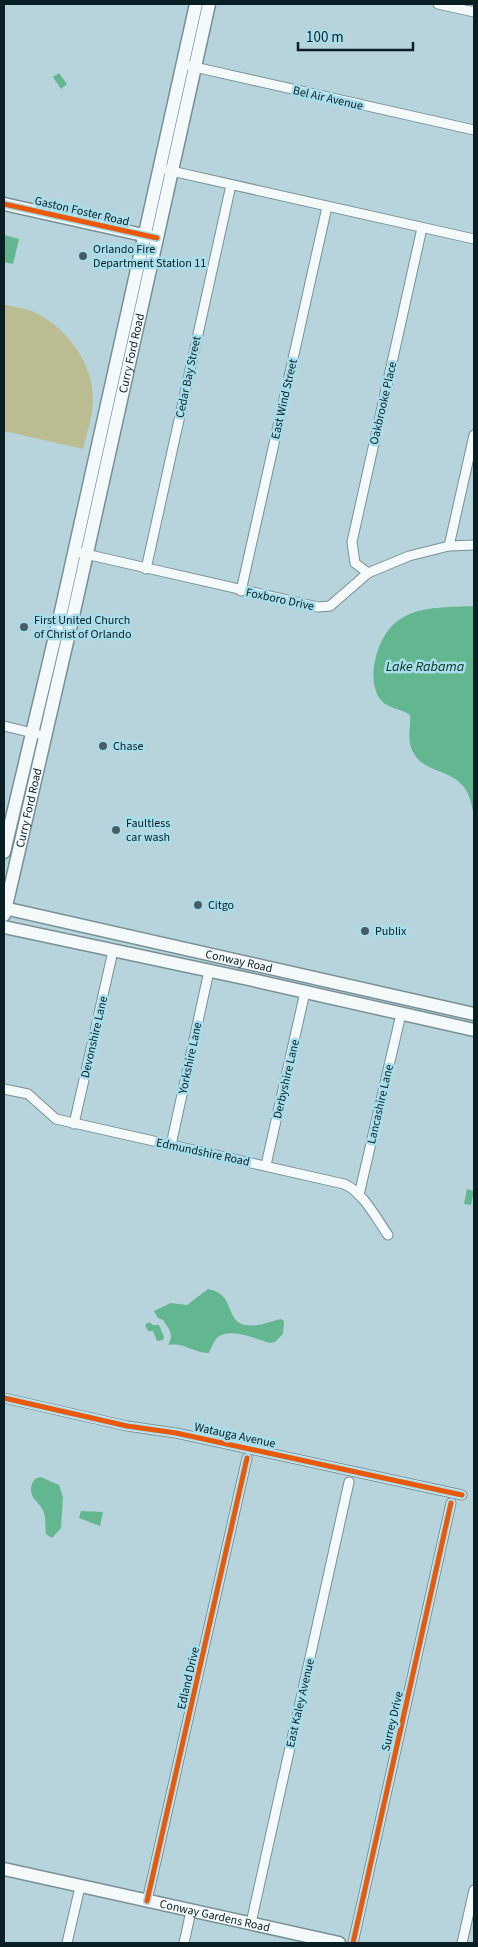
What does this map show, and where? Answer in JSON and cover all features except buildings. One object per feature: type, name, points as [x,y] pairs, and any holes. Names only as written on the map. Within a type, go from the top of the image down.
[{"type":"main road","name":"Curry Ford Road","points":[[4,911],[83,572],[172,171],[189,66],[196,4]]},
{"type":"main road","name":"Curry Ford Road","points":[[4,852],[70,569],[159,169],[209,4]]},
{"type":"main road","name":"Gaston Foster Road","points":[[4,204],[157,238]]},
{"type":"main road","name":"Conway Road","points":[[4,911],[474,1014]]},
{"type":"main road","name":"Conway Road","points":[[4,927],[253,980],[474,1030]]},
{"type":"main road","points":[[253,980],[297,982],[306,977]]},
{"type":"main road","points":[[305,992],[320,986],[341,984]]},
{"type":"main road","points":[[459,1026],[474,1023]]},
{"type":"main road","name":"Conway Gardens Road","points":[[4,1869],[338,1943]]},
{"type":"street","points":[[438,4],[474,12]]},
{"type":"street","name":"Bel Air Avenue","points":[[189,66],[474,130]]},
{"type":"street","points":[[159,169],[474,239]]},
{"type":"street","name":"Cedar Bay Street","points":[[146,568],[231,185]]},
{"type":"street","name":"East Wind Street","points":[[241,591],[327,206]]},
{"type":"street","name":"Oakbrooke Place","points":[[368,573],[355,563],[352,542],[422,228]]},
{"type":"street","points":[[449,546],[474,435]]},
{"type":"street","name":"Foxboro Drive","points":[[74,551],[241,591],[318,607],[330,606],[368,573],[409,556],[449,546],[474,545]]},
{"type":"street","points":[[70,569],[83,572]]},
{"type":"street","points":[[40,698],[53,701]]},
{"type":"street","points":[[4,726],[45,736]]},
{"type":"street","name":"Devonshire Lane","points":[[74,1124],[113,951]]},
{"type":"street","name":"Yorkshire Lane","points":[[171,1145],[209,971]]},
{"type":"street","name":"Derbyshire Lane","points":[[266,1165],[305,992]]},
{"type":"street","name":"Lancashire Lane","points":[[359,1195],[401,1014]]},
{"type":"street","name":"Edmundshire Road","points":[[4,1089],[28,1094],[56,1119],[344,1184],[351,1187],[359,1195],[388,1234]]},
{"type":"street","name":"Watauga Avenue","points":[[4,1398],[127,1426],[176,1432],[462,1495]]},
{"type":"street","name":"Edland Drive","points":[[147,1901],[247,1458]]},
{"type":"street","name":"East Kaley Avenue","points":[[251,1924],[349,1482]]},
{"type":"street","name":"Surrey Drive","points":[[353,1943],[451,1503]]},
{"type":"street","points":[[67,1943],[80,1886]]},
{"type":"street","points":[[462,1943],[474,1890]]},
{"type":"street","points":[[184,1943],[191,1911]]},
{"type":"shaded area","points":[[5,305],[29,310],[44,317],[66,336],[83,359],[92,385],[93,405],[83,449],[4,431]]},
{"type":"water","points":[[59,73],[67,84],[61,89],[53,77]]},
{"type":"water","points":[[4,235],[19,239],[13,264],[4,262]]},
{"type":"water","name":"Lake Rabama","points":[[474,606],[474,816],[472,805],[464,787],[451,776],[429,767],[416,757],[410,741],[410,715],[390,707],[380,699],[373,676],[375,661],[381,643],[389,629],[400,620],[412,613],[425,610]]},
{"type":"water","points":[[467,1189],[474,1191],[471,1205],[464,1204]]},
{"type":"water","points":[[208,1289],[222,1296],[239,1322],[245,1325],[254,1325],[281,1319],[284,1321],[283,1334],[275,1342],[270,1343],[235,1333],[221,1335],[216,1339],[209,1353],[174,1344],[168,1345],[171,1338],[168,1327],[163,1320],[158,1318],[154,1311],[171,1303],[187,1305]]},
{"type":"water","points":[[149,1322],[153,1325],[159,1325],[164,1337],[163,1340],[157,1341],[153,1331],[148,1331],[145,1325]]},
{"type":"water","points":[[41,1477],[59,1485],[63,1497],[61,1528],[52,1538],[46,1534],[44,1513],[31,1493],[32,1484],[36,1478]]},
{"type":"water","points":[[81,1511],[103,1512],[100,1526],[79,1518]]},
{"type":"cycle path","points":[[4,204],[157,238]]},
{"type":"cycle path","points":[[4,1398],[127,1426],[176,1433],[462,1495]]},
{"type":"cycle path","points":[[147,1901],[247,1458]]},
{"type":"cycle path","points":[[353,1943],[451,1503]]},
{"type":"place","name":"Orlando Fire Department Station 11","points":[[83,256]]},
{"type":"place","name":"First United Church of Christ of Orlando","points":[[24,627]]},
{"type":"place","name":"Chase","points":[[103,746]]},
{"type":"place","name":"Faultless car wash","points":[[116,830]]},
{"type":"place","name":"Citgo","points":[[198,905]]},
{"type":"place","name":"Publix","points":[[365,931]]}]
